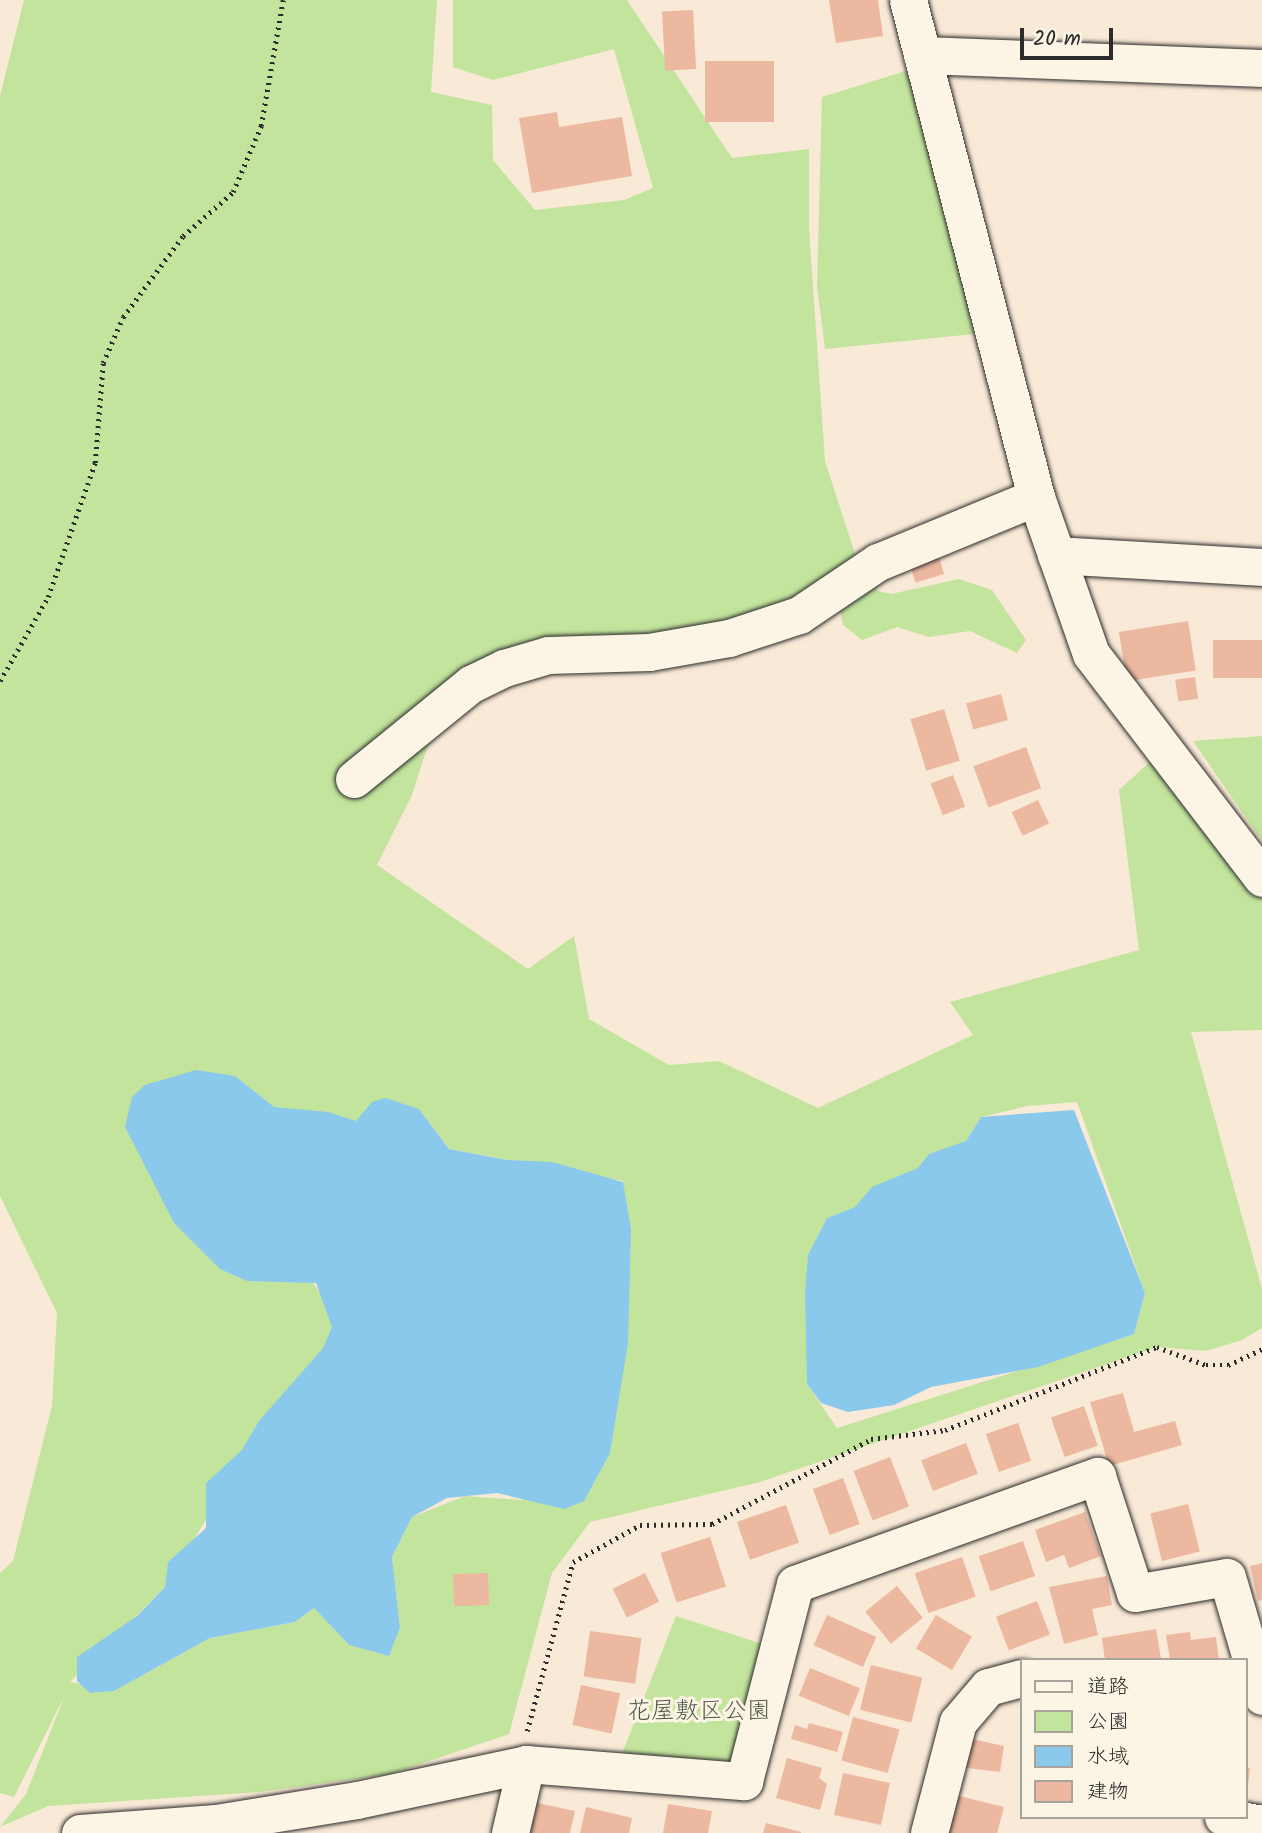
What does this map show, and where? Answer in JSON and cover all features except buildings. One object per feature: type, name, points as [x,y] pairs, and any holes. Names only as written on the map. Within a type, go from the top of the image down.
[{"type":"street","points":[[908,0],[1036,497],[1091,654],[1262,878]]},
{"type":"street","points":[[922,55],[1262,68]]},
{"type":"street","points":[[354,779],[471,684],[504,668],[548,655],[649,652],[729,638],[799,615],[878,562],[1036,497]]},
{"type":"street","points":[[1056,555],[1262,567]]},
{"type":"street","points":[[80,1833],[216,1828],[357,1800],[525,1751],[744,1781],[795,1584],[1097,1476],[1135,1593],[1227,1577],[1262,1696]]},
{"type":"street","points":[[929,1833],[958,1722],[988,1686],[1020,1678]]},
{"type":"street","points":[[510,1833],[525,1751]]},
{"type":"street","points":[[1234,1819],[1262,1824]]},
{"type":"path","points":[[0,681],[48,597],[94,463],[103,363],[123,317],[183,236],[233,192],[261,126],[283,0]]},
{"type":"path","points":[[525,1751],[573,1562],[640,1525],[712,1524],[871,1439],[944,1430],[1157,1347],[1206,1365],[1228,1365],[1262,1349]]},
{"type":"green space","points":[[24,0],[437,0],[431,92],[492,105],[493,160],[535,210],[624,200],[653,188],[614,49],[493,80],[453,67],[453,0],[627,0],[732,158],[809,149],[809,228],[825,461],[856,557],[770,613],[462,674],[427,748],[412,795],[377,865],[528,969],[574,936],[589,1019],[669,1065],[719,1061],[818,1108],[973,1035],[950,1002],[1139,950],[1119,790],[1153,759],[1262,881],[1262,1030],[1191,1032],[1262,1289],[1262,1328],[1242,1340],[1206,1351],[1157,1347],[760,1482],[590,1522],[552,1573],[509,1734],[391,1774],[261,1792],[48,1806],[0,1827],[26,1794],[65,1695],[14,1797],[0,1793],[0,1573],[13,1561],[52,1406],[57,1313],[0,1196],[0,96]],"holes":[[[1077,1102],[1145,1293],[1134,1334],[837,1428],[807,1384],[809,1328],[827,1218],[855,1207],[966,1141],[981,1117],[1027,1106]],[[419,1109],[449,1149],[623,1181],[629,1303],[522,1500],[465,1496],[412,1517],[392,1557],[400,1628],[389,1656],[349,1645],[314,1608],[295,1622],[210,1638],[114,1691],[70,1682],[165,1587],[227,1485],[354,1345],[277,1228]]]},
{"type":"green space","points":[[912,69],[994,332],[825,349],[817,286],[822,97]]},
{"type":"green space","points":[[959,579],[992,590],[1026,640],[1017,653],[970,631],[929,637],[897,627],[862,640],[843,625],[838,600],[873,584],[878,591],[891,594]]},
{"type":"green space","points":[[1262,736],[1262,841],[1193,741]]},
{"type":"green space","name":"花屋敷区公園","points":[[676,1616],[778,1649],[737,1780],[618,1764]]},
{"type":"water","points":[[196,1070],[235,1076],[274,1107],[328,1112],[356,1121],[372,1102],[385,1098],[419,1109],[449,1149],[507,1160],[552,1162],[623,1182],[631,1229],[628,1343],[610,1453],[584,1501],[564,1509],[497,1493],[447,1498],[412,1517],[392,1557],[400,1628],[389,1656],[349,1645],[314,1608],[295,1622],[210,1638],[114,1691],[90,1693],[77,1681],[77,1657],[137,1616],[165,1587],[168,1562],[206,1528],[206,1483],[242,1450],[259,1421],[323,1348],[332,1327],[316,1283],[247,1281],[220,1269],[174,1223],[125,1127],[132,1097],[145,1085]]},
{"type":"water","points":[[1074,1110],[1145,1293],[1134,1334],[1038,1367],[931,1387],[894,1405],[848,1412],[821,1403],[807,1384],[805,1293],[808,1255],[827,1218],[855,1207],[872,1187],[918,1168],[929,1154],[966,1141],[981,1117]]}]
